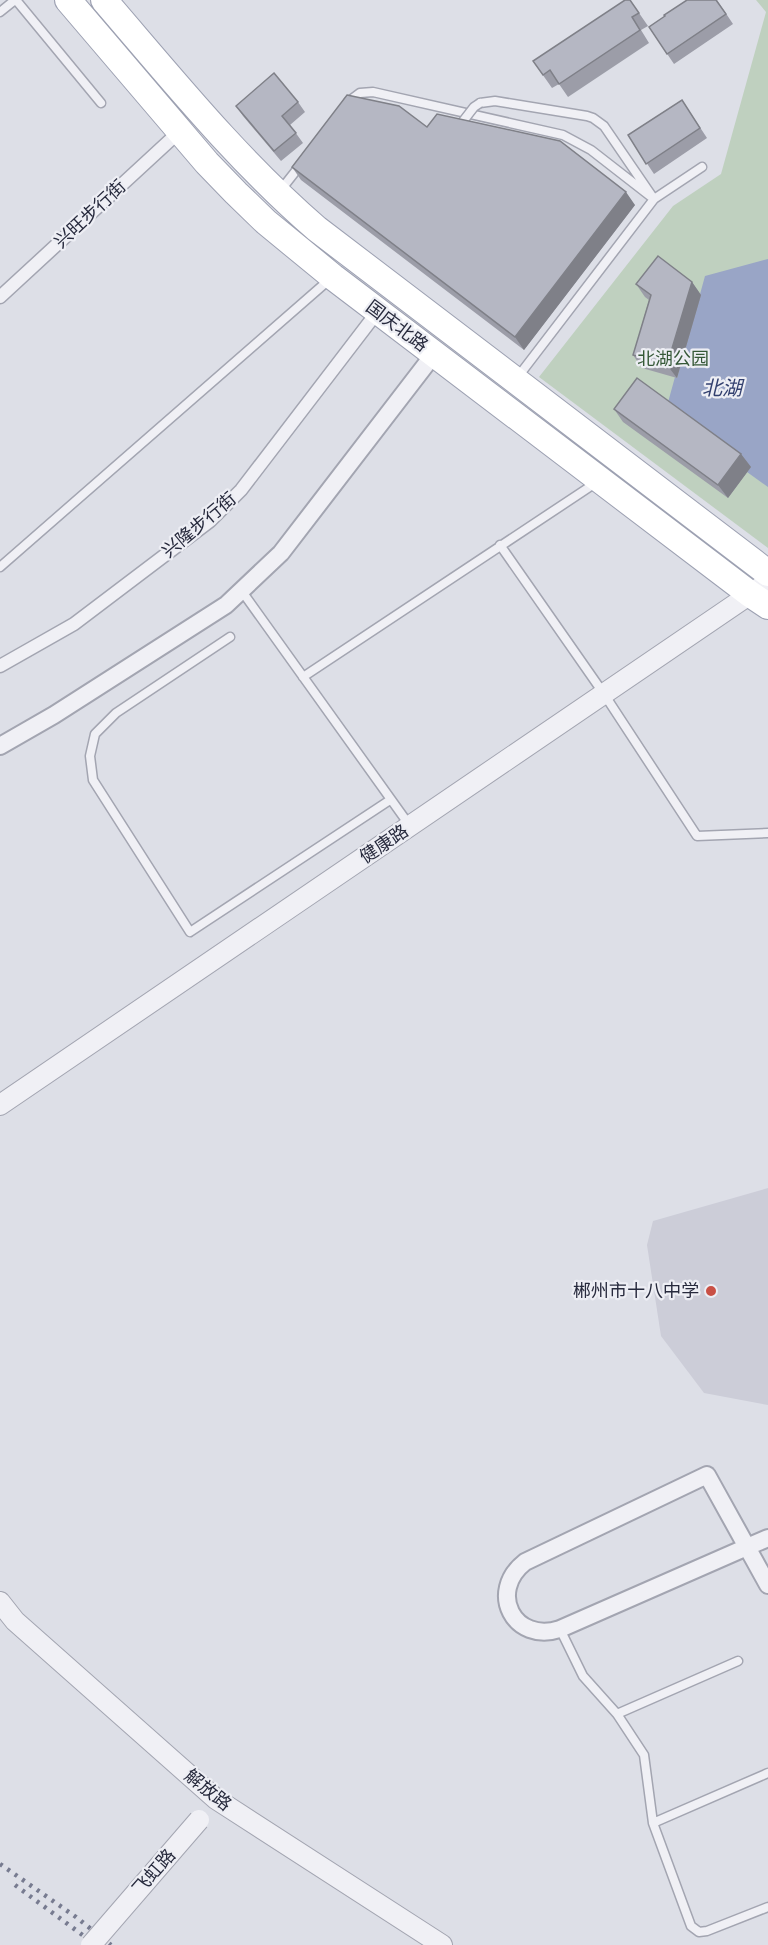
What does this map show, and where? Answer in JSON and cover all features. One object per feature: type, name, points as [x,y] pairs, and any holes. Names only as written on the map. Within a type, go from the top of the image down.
[{"type":"main road","name":"国庆北路","points":[[68,0],[207,163],[266,222],[333,277],[600,480],[762,594]]},
{"type":"main road","name":"国庆北路","points":[[104,0],[228,144],[278,194],[325,235],[768,573]]},
{"type":"street","name":"兴旺步行街","points":[[0,297],[180,131]]},
{"type":"street","name":"兴隆步行街","points":[[0,666],[74,624],[210,521],[241,490],[378,311]]},
{"type":"street","points":[[0,746],[54,715],[226,604],[281,553],[435,354]]},
{"type":"street","name":"健康路","points":[[0,1105],[604,694],[762,594]]},
{"type":"street","points":[[768,1538],[747,1547],[560,1629],[545,1633],[523,1626],[512,1614],[507,1598],[509,1581],[525,1562],[707,1475],[747,1547],[768,1585]]},
{"type":"street","name":"解放路","points":[[0,1602],[15,1621],[216,1800],[442,1945]]},
{"type":"street","name":"飞虹路","points":[[91,1945],[216,1800]]},
{"type":"lane","points":[[0,12],[16,0],[101,103]]},
{"type":"lane","points":[[342,111],[354,97],[373,92],[552,132],[582,144],[654,199]]},
{"type":"lane","points":[[450,139],[480,103],[495,101],[587,116],[599,121],[609,131],[654,199]]},
{"type":"lane","points":[[278,194],[306,157]]},
{"type":"lane","points":[[515,381],[654,199],[702,167]]},
{"type":"lane","points":[[0,567],[333,277]]},
{"type":"lane","points":[[303,677],[600,480]]},
{"type":"lane","points":[[500,545],[604,694],[697,836],[768,833]]},
{"type":"lane","points":[[241,590],[410,826]]},
{"type":"lane","points":[[230,637],[116,713],[95,735],[90,756],[93,780],[190,932],[390,800]]},
{"type":"lane","points":[[560,1629],[583,1676],[617,1714],[644,1755],[653,1823],[693,1928],[699,1932],[707,1931],[768,1907]]},
{"type":"lane","points":[[617,1714],[738,1661]]},
{"type":"lane","points":[[653,1823],[768,1773]]},
{"type":"shaded area","name":"郴州市十八中学","points":[[768,1188],[768,1405],[704,1393],[661,1336],[647,1245],[653,1221]]},
{"type":"green space","name":"北湖公园","points":[[756,0],[768,0],[768,548],[539,377],[673,206],[721,174],[766,12]]},
{"type":"water","name":"北湖","points":[[768,259],[768,487],[667,406],[705,276]]},
{"type":"building","points":[[625,0],[630,0],[639,13],[632,17],[640,30],[559,84],[550,70],[543,75],[533,61]]},
{"type":"building","points":[[687,0],[716,0],[726,14],[667,54],[649,27]]},
{"type":"building","points":[[274,73],[298,102],[282,116],[296,133],[274,151],[236,106]]},
{"type":"building","points":[[347,95],[399,106],[427,127],[437,114],[560,141],[626,192],[515,337],[292,167]]},
{"type":"building","points":[[682,100],[700,128],[646,164],[628,135]]},
{"type":"building","points":[[658,256],[692,282],[667,365],[633,355],[651,295],[636,284]]},
{"type":"building","points":[[637,378],[741,454],[718,485],[614,409]]},
{"type":"railway","points":[[0,1864],[76,1917],[111,1945]]},
{"type":"railway","points":[[15,1885],[96,1945]]},
{"type":"place","name":"郴州市十八中学","points":[[711,1291]]}]
